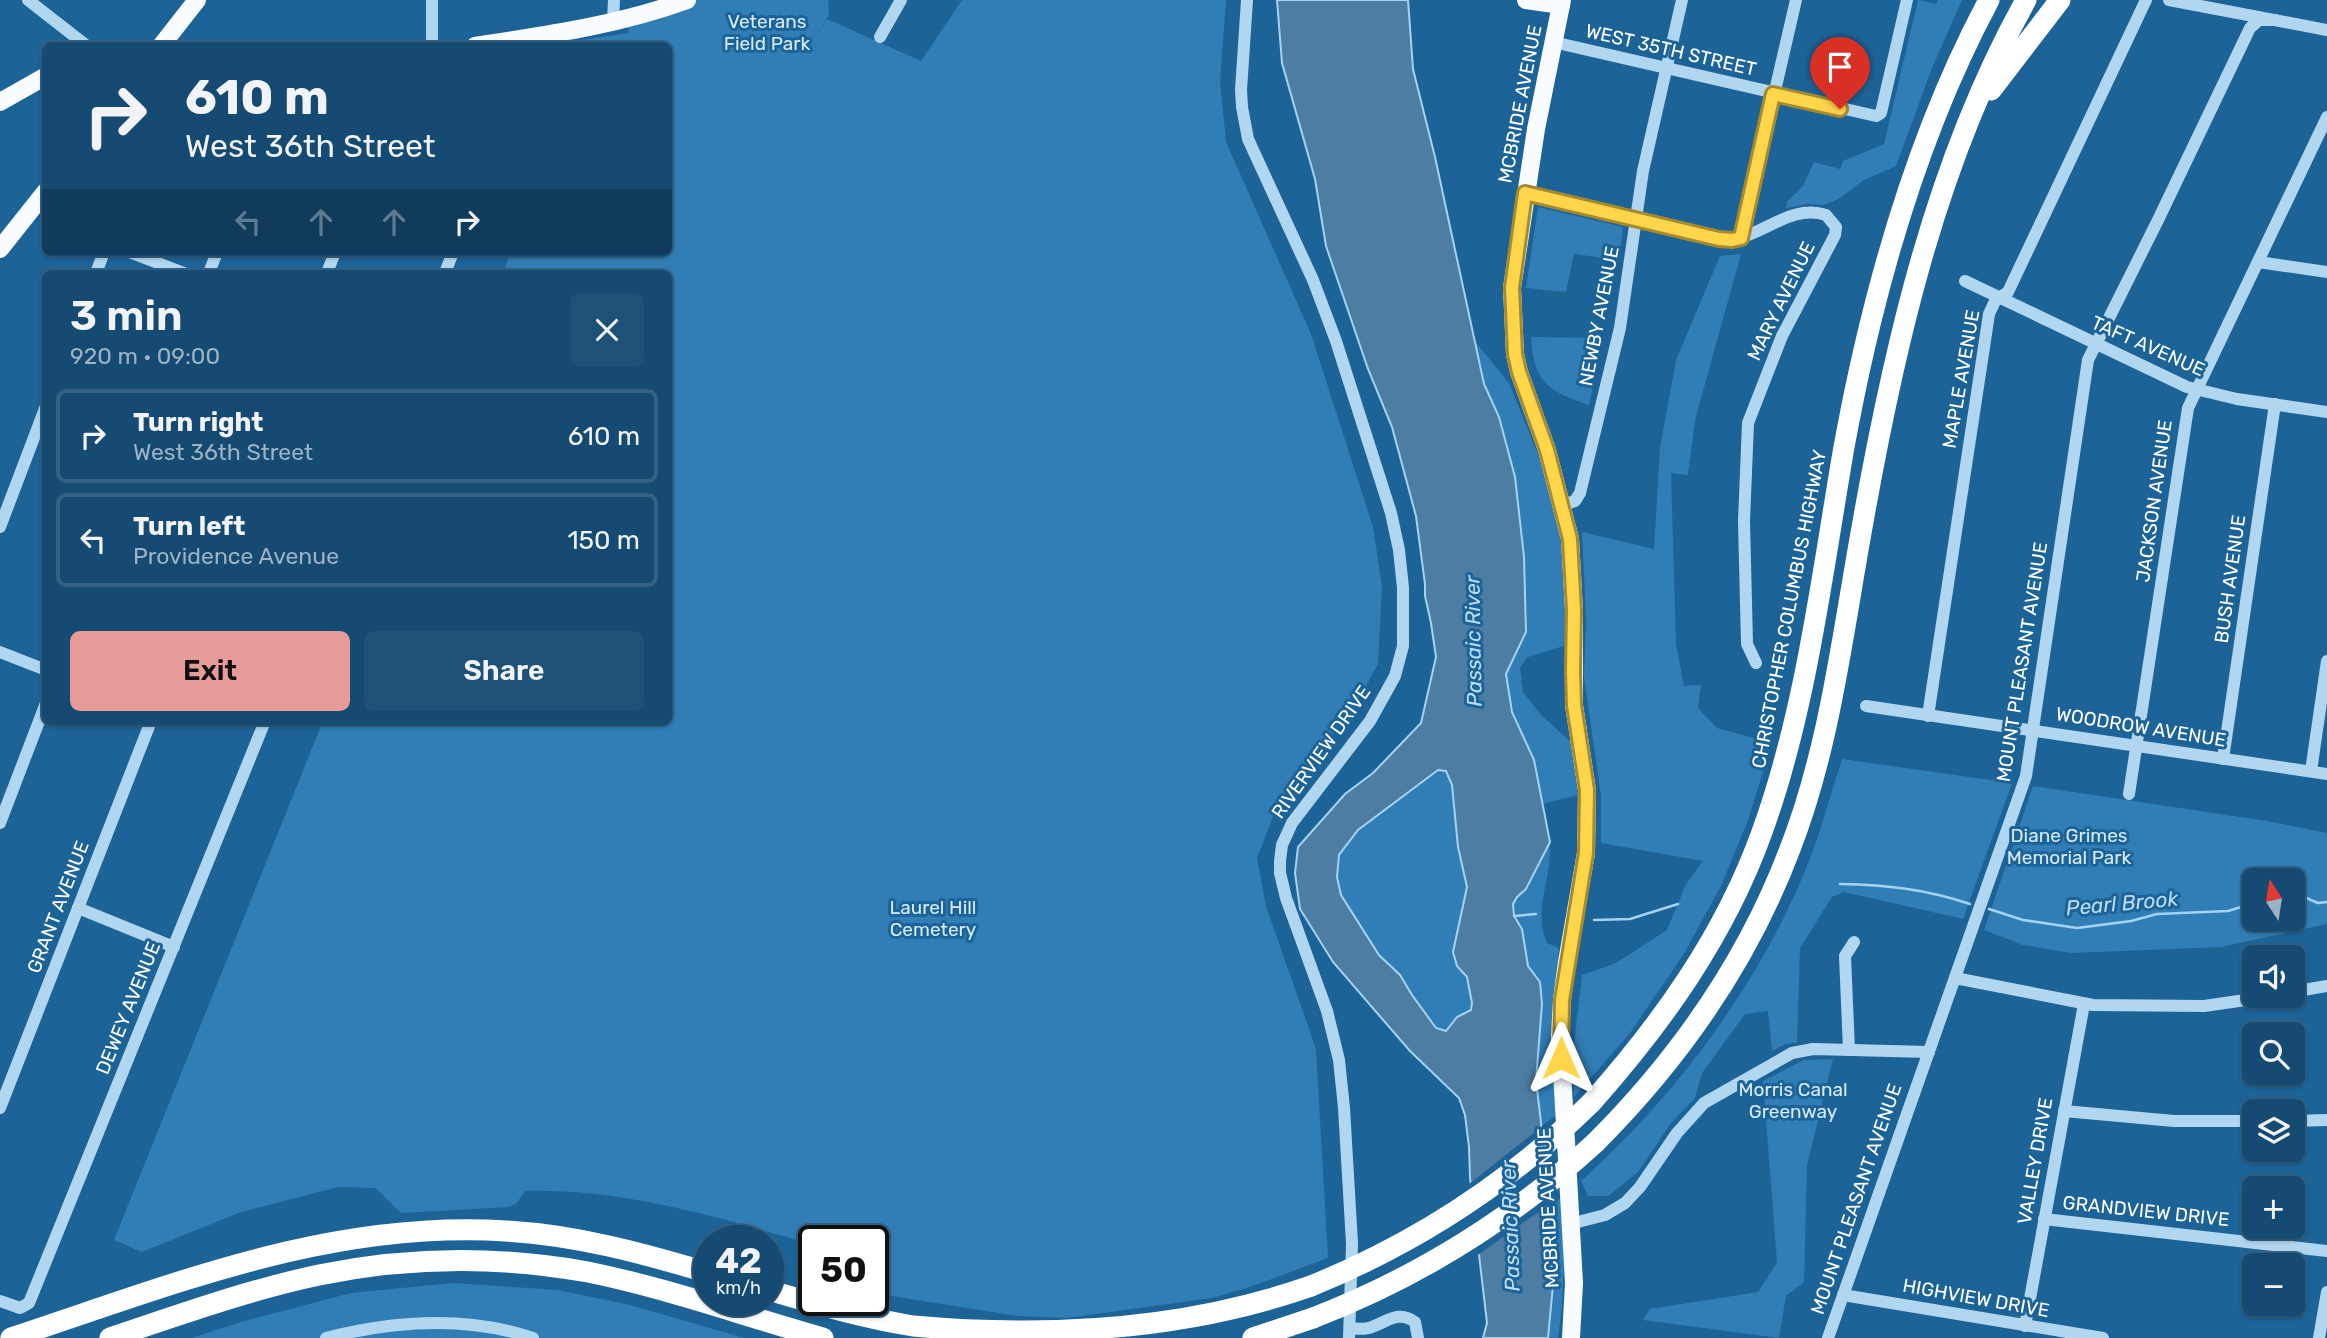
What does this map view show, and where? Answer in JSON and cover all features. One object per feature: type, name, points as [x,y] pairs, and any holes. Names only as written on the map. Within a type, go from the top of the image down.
[{"type":"highway","points":[[1955,68],[1971,0]]},
{"type":"highway","name":"CHRISTOPHER COLUMBUS HIGHWAY","points":[[784,1295],[846,1312],[914,1326],[982,1334],[1099,1334],[1168,1325],[1234,1310],[1311,1286],[1400,1246],[1457,1212],[1541,1150],[1591,1103],[1648,1037],[1687,982],[1726,914],[1762,834],[1798,705],[1851,413],[1877,303],[1915,174],[1955,68],[1989,0]]},
{"type":"highway","points":[[1253,1338],[1375,1293],[1464,1245],[1528,1200],[1595,1143],[1661,1070],[1703,1014],[1747,941],[1789,852],[1811,787],[1827,717],[1876,451],[1899,347],[1936,216],[1971,116],[1999,52],[2026,0]]},
{"type":"highway","points":[[1971,116],[2060,0]]},
{"type":"highway","points":[[11,1338],[262,1256],[331,1241],[401,1232],[472,1230],[541,1234],[612,1246],[693,1269]]},
{"type":"highway","points":[[110,1338],[250,1292],[304,1278],[383,1265],[451,1261],[521,1263],[588,1273],[654,1289],[823,1338]]},
{"type":"main road","points":[[498,42],[613,22],[687,0]]},
{"type":"main road","points":[[1526,0],[1561,3]]},
{"type":"main road","points":[[163,42],[194,1]]},
{"type":"main road","name":"MCBRIDE AVENUE","points":[[1561,3],[1525,193],[1512,288],[1515,354],[1519,372],[1547,450],[1570,539],[1574,610],[1574,705],[1587,790],[1586,853],[1562,1000],[1560,1036],[1574,1283],[1571,1338]]},
{"type":"main road","points":[[0,102],[42,78]]},
{"type":"main road","points":[[0,249],[42,199]]},
{"type":"street","points":[[29,0],[82,42]]},
{"type":"street","points":[[432,0],[432,42]]},
{"type":"street","points":[[613,22],[614,0]]},
{"type":"street","points":[[880,37],[901,0]]},
{"type":"street","name":"RIVERVIEW DRIVE","points":[[1247,0],[1241,90],[1248,139],[1313,280],[1336,341],[1391,513],[1402,578],[1403,646],[1395,676],[1370,721],[1292,823],[1282,845],[1280,861],[1286,898],[1324,1001],[1339,1060],[1352,1243],[1349,1333]]},
{"type":"street","name":"NEWBY AVENUE","points":[[1563,505],[1575,501],[1580,494],[1620,328],[1643,171],[1682,0]]},
{"type":"street","points":[[1525,193],[1719,239],[1741,238],[1796,0]]},
{"type":"street","name":"WEST 35TH STREET","points":[[1553,42],[1875,116],[1881,113],[1908,0]]},
{"type":"street","name":"MAPLE AVENUE","points":[[1928,716],[1987,327],[1993,304],[2008,292],[2146,0]]},
{"type":"street","points":[[2169,0],[2327,30]]},
{"type":"street","name":"MOUNT PLEASANT AVENUE","points":[[1828,1338],[2026,776],[2084,374],[2095,345],[2250,28],[2259,20],[2275,20]]},
{"type":"street","name":"JACKSON AVENUE","points":[[2129,794],[2186,415],[2327,117]]},
{"type":"street","name":"MARY AVENUE","points":[[1741,238],[1789,217],[1808,212],[1826,215],[1836,227],[1835,235],[1782,336],[1748,424],[1744,521],[1747,644],[1756,663]]},
{"type":"street","points":[[139,256],[176,270]]},
{"type":"street","points":[[2258,262],[2327,272]]},
{"type":"street","name":"TAFT AVENUE","points":[[1965,281],[2095,345],[2197,390],[2327,412]]},
{"type":"street","name":"BUSH AVENUE","points":[[2223,759],[2275,404]]},
{"type":"street","points":[[0,527],[42,423]]},
{"type":"street","points":[[0,652],[42,668]]},
{"type":"street","points":[[2311,771],[2327,661]]},
{"type":"street","name":"WOODROW AVENUE","points":[[1866,706],[2327,774]]},
{"type":"street","points":[[0,823],[42,713]]},
{"type":"street","name":"GRANT AVENUE","points":[[0,1108],[149,725]]},
{"type":"street","name":"DEWEY AVENUE","points":[[0,1301],[17,1307],[30,1303],[263,725]]},
{"type":"street","points":[[78,908],[174,947]]},
{"type":"street","points":[[1849,1050],[1845,956],[1854,943]]},
{"type":"street","points":[[1955,978],[2084,1004],[2204,1006],[2242,1000]]},
{"type":"street","points":[[2305,990],[2327,986]]},
{"type":"street","name":"VALLEY DRIVE","points":[[2025,1326],[2084,1004]]},
{"type":"street","points":[[1570,1224],[1605,1215],[1625,1203],[1640,1187],[1686,1122],[1704,1103],[1792,1053],[1813,1049],[1928,1052]]},
{"type":"street","points":[[2064,1111],[2174,1121],[2242,1121]]},
{"type":"street","points":[[2305,1121],[2327,1120]]},
{"type":"street","name":"GRANDVIEW DRIVE","points":[[2044,1219],[2327,1251]]},
{"type":"street","points":[[2319,1338],[2327,1292]]},
{"type":"street","name":"HIGHVIEW DRIVE","points":[[1843,1295],[2103,1338]]},
{"type":"street","points":[[1349,1333],[1402,1316],[1415,1322],[1418,1338]]},
{"type":"street","points":[[326,1338],[383,1326],[431,1324],[479,1326],[533,1338]]},
{"type":"green space","name":"Laurel Hill Cemetery","points":[[698,0],[828,0],[829,15],[805,54],[827,19],[921,61],[962,0],[1226,0],[1220,82],[1226,142],[1311,334],[1373,527],[1382,587],[1378,664],[1360,697],[1276,809],[1257,858],[1266,906],[1316,1049],[1328,1258],[1212,1298],[1067,1318],[1017,1316],[889,1296],[889,1225],[798,1225],[798,1240],[784,1237],[784,1225],[743,1225],[671,1207],[598,1194],[525,1191],[516,1204],[508,1207],[401,1213],[376,1188],[338,1187],[241,1212],[142,1252],[114,1240],[321,725],[672,725],[672,270],[504,270],[509,256],[672,256],[672,42],[568,42],[629,33],[627,23]]},
{"type":"green space","points":[[1918,0],[1936,4],[1938,0],[1962,0],[1932,68],[1896,166],[1864,180],[1840,198],[1825,205],[1808,204],[1786,208],[1787,202],[1803,186],[1814,162],[1840,169],[1843,161],[1884,144]]},
{"type":"green space","points":[[1538,207],[1623,227],[1619,260],[1574,254],[1566,292],[1526,288]]},
{"type":"green space","points":[[1741,254],[1695,420],[1688,475],[1671,473],[1676,644],[1684,686],[1701,685],[1698,708],[1717,728],[1772,743],[1748,820],[1722,884],[1685,952],[1630,1033],[1574,1097],[1574,1044],[1582,975],[1616,963],[1667,930],[1686,884],[1703,861],[1601,843],[1601,796],[1584,677],[1586,621],[1582,532],[1654,549],[1660,448],[1676,360],[1720,256]]},
{"type":"green space","points":[[1531,337],[1599,338],[1602,342],[1589,405],[1563,395],[1546,383],[1535,365]]},
{"type":"green space","points":[[1473,339],[1509,383],[1544,469],[1556,513],[1565,568],[1567,645],[1528,657],[1520,667],[1523,692],[1541,715],[1573,744],[1578,795],[1542,804],[1534,760],[1512,712],[1506,674],[1526,632],[1524,557],[1515,477],[1499,417],[1484,384]]},
{"type":"green space","points":[[1842,759],[2012,783],[1963,919],[1844,892],[1832,897],[1800,948],[1797,1043],[1785,1044],[1772,1051],[1768,1011],[1745,1014],[1702,1073],[1695,1098],[1671,1123],[1638,1172],[1608,1196],[1588,1196],[1581,1181],[1615,1149],[1680,1077],[1738,998],[1763,957],[1805,871]]},
{"type":"green space","points":[[1438,770],[1446,771],[1452,785],[1458,847],[1467,887],[1461,914],[1457,966],[1467,981],[1472,998],[1471,1010],[1457,1017],[1446,1031],[1436,1028],[1400,975],[1379,955],[1341,895],[1337,877],[1339,855],[1358,830]]},
{"type":"green space","name":"Diane Grimes Memorial Park","points":[[2033,786],[2267,821],[2327,833],[2327,924],[2305,929],[2305,868],[2242,868],[2242,931],[2295,931],[2221,947],[2071,953],[2023,945],[1984,930]]},
{"type":"green space","points":[[1550,842],[1542,924],[1547,943],[1559,948],[1551,1035],[1556,1115],[1541,1127],[1536,1080],[1542,1004],[1540,982],[1528,966],[1522,929],[1514,916],[1513,904],[1527,889]]},
{"type":"green space","name":"Morris Canal Greenway","points":[[1833,1059],[1807,1165],[1804,1282],[1786,1296],[1779,1338],[1643,1320],[1650,1309],[1758,1292],[1777,1263],[1763,1081],[1804,1060]]},
{"type":"green space","points":[[1561,1198],[1564,1251],[1562,1303],[1558,1338],[1548,1338],[1553,1285],[1548,1209]]},
{"type":"green space","points":[[453,1283],[558,1290],[630,1305],[744,1338],[191,1338],[351,1293]]},
{"type":"water","name":"Passaic River","points":[[1277,0],[1408,0],[1413,69],[1435,157],[1484,384],[1499,417],[1515,477],[1524,557],[1526,632],[1506,674],[1512,712],[1534,760],[1550,842],[1526,889],[1513,904],[1514,916],[1522,929],[1528,966],[1540,982],[1542,1004],[1536,1080],[1553,1285],[1548,1338],[1483,1338],[1487,1323],[1470,1178],[1469,1147],[1465,1115],[1459,1098],[1410,1051],[1333,962],[1300,909],[1295,873],[1298,847],[1345,794],[1373,773],[1421,723],[1436,657],[1425,596],[1416,516],[1392,427],[1368,369],[1326,246],[1315,179],[1282,63]],"holes":[[[1438,770],[1446,771],[1452,785],[1458,847],[1467,887],[1453,952],[1457,966],[1467,977],[1472,1003],[1471,1010],[1457,1017],[1446,1031],[1436,1028],[1400,975],[1379,955],[1341,895],[1337,877],[1339,855],[1358,830]]]},
{"type":"pier","points":[[1545,1124],[1551,1203],[1475,1257],[1468,1185]]},
{"type":"waterway","name":"Pearl Brook","points":[[1840,884],[1906,889],[1970,904]]},
{"type":"waterway","name":"Pearl Brook","points":[[2305,898],[2318,903],[2327,902]]},
{"type":"waterway","name":"Pearl Brook","points":[[1594,920],[1630,919],[1678,904]]},
{"type":"waterway","name":"Pearl Brook","points":[[1989,909],[2023,920],[2077,928],[2131,921],[2157,914],[2228,911],[2242,906]]},
{"type":"waterway","name":"Pearl Brook","points":[[1514,916],[1536,914]]},
{"type":"route","points":[[1561,1058],[1562,1000],[1586,853],[1588,814],[1574,705],[1574,610],[1570,539],[1547,450],[1515,354],[1512,288],[1525,193],[1719,239],[1741,238],[1773,94],[1840,109]]},
{"type":"park label","name":"Veterans Field Park","points":[[767,32]]}]
